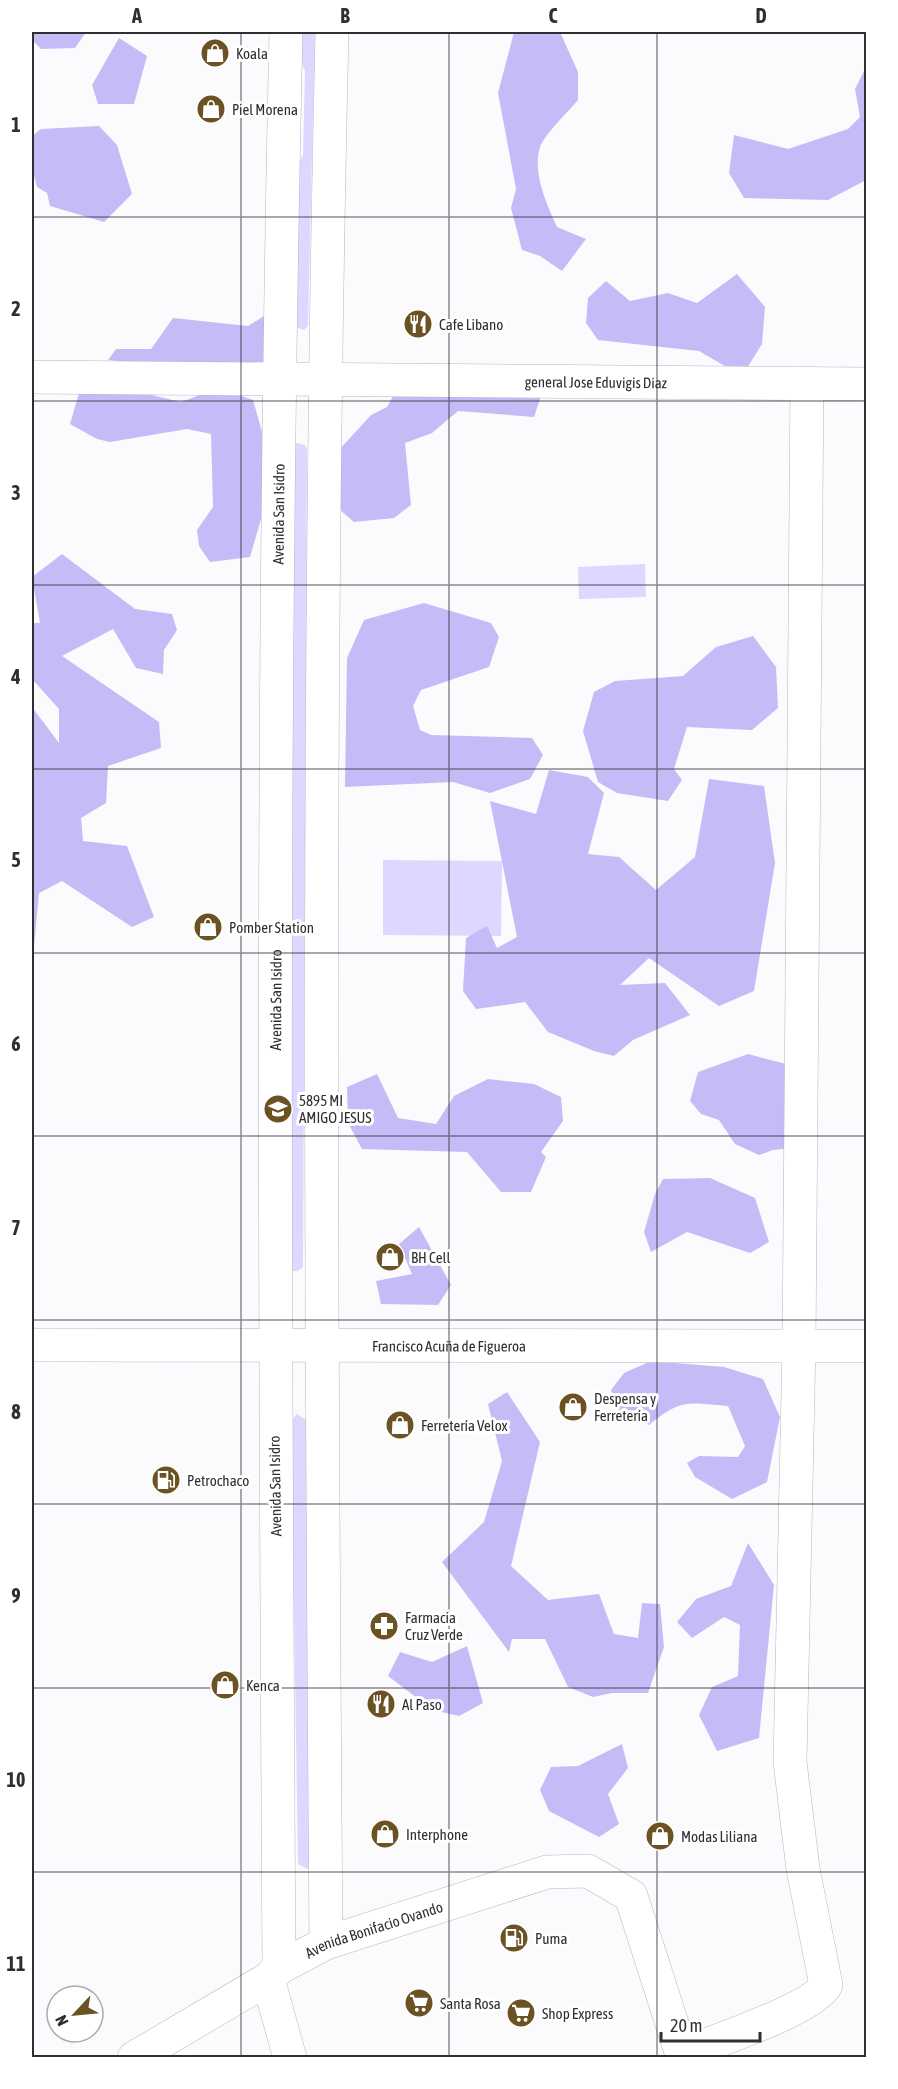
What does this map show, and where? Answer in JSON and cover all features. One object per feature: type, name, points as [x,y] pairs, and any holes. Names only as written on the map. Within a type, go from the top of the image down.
[{"type":"main road","name":"Avenida San Isidro","points":[[286,32],[278,379],[274,1973],[290,2058]]},
{"type":"main road","points":[[326,1943],[321,1344],[324,381],[332,32]]},
{"type":"main road","points":[[32,377],[278,379]]},
{"type":"main road","name":"general Jose Eduvigis Diaz","points":[[278,379],[867,384]]},
{"type":"main road","points":[[682,2056],[789,2011],[816,1997],[826,1985],[802,1869],[790,1762],[799,1345],[807,383]]},
{"type":"main road","name":"Francisco Acuña de Figueroa","points":[[32,1345],[867,1346]]},
{"type":"main road","name":"Avenida Bonifacio Ovando","points":[[134,2058],[326,1943],[547,1872],[588,1871],[631,1896],[682,2056]]},
{"type":"shaded area","points":[[32,32],[86,32],[75,48],[41,49],[32,40]]},
{"type":"shaded area","points":[[300,32],[315,32],[308,326],[304,330],[296,327],[300,161],[303,155],[305,71],[300,60]]},
{"type":"shaded area","points":[[514,32],[560,32],[578,72],[578,100],[546,136],[538,157],[539,178],[557,227],[586,239],[562,271],[540,256],[522,250],[511,208],[516,189],[498,93]]},
{"type":"shaded area","points":[[119,38],[147,56],[134,104],[98,104],[92,85]]},
{"type":"shaded area","points":[[866,67],[866,180],[828,200],[744,198],[729,173],[734,135],[788,149],[848,129],[860,117],[855,89]]},
{"type":"shaded area","points":[[99,126],[117,145],[132,194],[104,222],[50,206],[47,193],[37,187],[32,168],[32,136],[41,129]]},
{"type":"shaded area","points":[[737,274],[765,307],[762,344],[742,376],[699,351],[598,340],[586,323],[588,298],[606,281],[630,301],[668,293],[697,303]]},
{"type":"shaded area","points":[[274,310],[266,369],[250,373],[108,360],[116,349],[151,349],[173,318],[248,326]]},
{"type":"shaded area","points":[[122,388],[181,402],[213,390],[227,391],[253,400],[274,474],[250,557],[210,562],[199,546],[197,530],[213,507],[211,434],[187,429],[110,442],[97,439],[70,424],[79,393]]},
{"type":"shaded area","points":[[396,391],[541,396],[534,417],[458,411],[432,433],[405,443],[411,505],[394,518],[354,522],[332,503],[339,450],[371,415],[387,407]]},
{"type":"shaded area","points":[[294,444],[305,445],[307,449],[303,1267],[298,1271],[292,1271],[289,1269]]},
{"type":"shaded area","points":[[62,554],[135,609],[172,614],[177,630],[164,650],[163,674],[136,668],[113,629],[62,656],[159,722],[161,748],[108,766],[106,803],[81,818],[83,841],[127,846],[154,917],[132,927],[62,881],[39,893],[32,968],[32,707],[59,743],[59,709],[32,679],[32,623],[40,623],[32,577]]},
{"type":"shaded area","points":[[645,564],[646,597],[579,599],[578,567]]},
{"type":"shaded area","points":[[424,603],[491,623],[499,637],[489,667],[421,690],[413,706],[420,730],[431,735],[532,738],[543,755],[530,779],[490,793],[453,782],[345,787],[347,658],[364,620]]},
{"type":"shaded area","points":[[753,636],[776,667],[778,708],[752,730],[687,727],[674,769],[682,780],[668,801],[617,793],[598,782],[583,731],[594,692],[615,681],[683,676],[716,647]]},
{"type":"shaded area","points":[[549,770],[588,777],[604,793],[588,854],[619,857],[656,890],[695,857],[709,779],[764,786],[775,863],[754,991],[719,1006],[649,958],[620,985],[665,983],[690,1015],[633,1040],[614,1056],[594,1051],[548,1032],[525,1002],[476,1009],[463,991],[466,938],[487,926],[497,948],[517,937],[490,801],[536,814]]},
{"type":"shaded area","points":[[383,860],[502,861],[501,936],[383,935]]},
{"type":"shaded area","points":[[748,1054],[805,1069],[811,1146],[773,1150],[759,1155],[735,1144],[719,1120],[701,1114],[690,1101],[698,1072]]},
{"type":"shaded area","points":[[377,1074],[398,1118],[436,1124],[454,1096],[488,1079],[534,1084],[561,1097],[563,1121],[541,1152],[546,1157],[531,1192],[501,1192],[467,1152],[362,1149],[348,1123],[347,1087]]},
{"type":"shaded area","points":[[710,1178],[755,1198],[769,1242],[750,1253],[687,1232],[651,1252],[644,1232],[655,1194],[663,1179]]},
{"type":"shaded area","points":[[419,1227],[451,1285],[438,1305],[381,1304],[376,1281],[412,1274],[399,1244]]},
{"type":"shaded area","points":[[651,1361],[724,1367],[763,1379],[780,1417],[767,1482],[732,1499],[695,1477],[687,1463],[699,1456],[738,1457],[745,1446],[728,1406],[685,1404],[670,1410],[649,1425],[619,1413],[611,1390],[624,1373]]},
{"type":"shaded area","points":[[507,1392],[540,1442],[511,1566],[548,1600],[599,1594],[614,1634],[638,1638],[642,1603],[660,1604],[664,1647],[648,1693],[612,1693],[593,1697],[568,1687],[545,1639],[512,1639],[509,1652],[442,1562],[484,1522],[502,1461],[488,1404]]},
{"type":"shaded area","points":[[297,1414],[306,1420],[313,1864],[307,1869],[298,1864],[291,1420]]},
{"type":"shaded area","points":[[748,1543],[774,1585],[759,1738],[717,1751],[699,1715],[712,1687],[738,1676],[740,1625],[724,1617],[692,1638],[677,1622],[696,1599],[731,1586]]},
{"type":"shaded area","points":[[467,1646],[483,1703],[459,1716],[433,1710],[388,1676],[400,1652],[432,1662]]},
{"type":"shaded area","points":[[622,1744],[628,1768],[608,1794],[619,1824],[599,1837],[549,1811],[540,1790],[551,1767],[578,1766]]},
{"type":"place","name":"Koala","points":[[215,53]]},
{"type":"place","name":"Piel Morena","points":[[211,109]]},
{"type":"place","name":"Cafe Libano","points":[[418,324]]},
{"type":"place","name":"Pomber Station","points":[[208,927]]},
{"type":"place","name":"5895 MI AMIGO JESUS","points":[[278,1109]]},
{"type":"place","name":"BH Cell","points":[[390,1257]]},
{"type":"place","name":"Despensa y Ferretería","points":[[573,1407]]},
{"type":"place","name":"Ferretería Velox","points":[[400,1425]]},
{"type":"place","name":"Petrochaco","points":[[166,1480]]},
{"type":"place","name":"Farmacia Cruz Verde","points":[[384,1626]]},
{"type":"place","name":"Kenca","points":[[225,1685]]},
{"type":"place","name":"Al Paso","points":[[381,1704]]},
{"type":"place","name":"Interphone","points":[[385,1834]]},
{"type":"place","name":"Modas Liliana","points":[[660,1836]]},
{"type":"place","name":"Puma","points":[[514,1938]]},
{"type":"place","name":"Santa Rosa","points":[[419,2003]]},
{"type":"place","name":"Shop Express","points":[[521,2013]]}]
